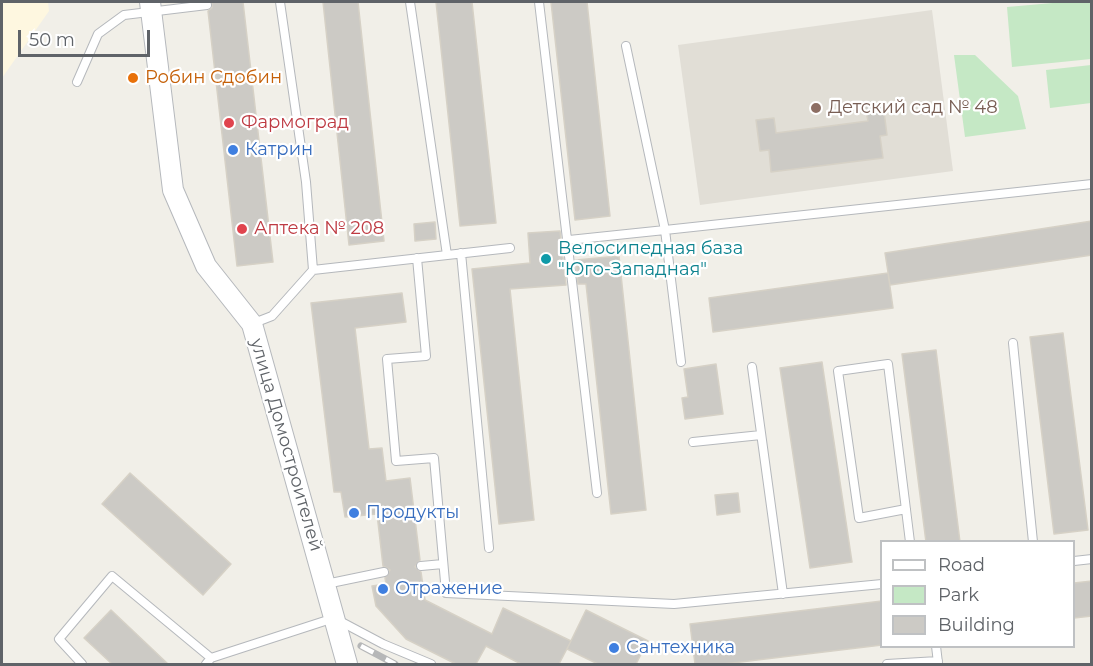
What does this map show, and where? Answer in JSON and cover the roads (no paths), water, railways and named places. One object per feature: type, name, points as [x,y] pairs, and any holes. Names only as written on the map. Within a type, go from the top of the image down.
[{"type":"street","name":"улица Домостроителей","points":[[150,6],[173,190],[206,266],[252,324],[334,618],[344,662]]},
{"type":"lane","points":[[280,2],[306,182],[313,270]]},
{"type":"lane","points":[[410,2],[447,255]]},
{"type":"lane","points":[[539,2],[569,240],[597,493]]},
{"type":"lane","points":[[77,82],[98,33],[124,15],[150,6],[207,5]]},
{"type":"lane","points":[[626,46],[665,230],[681,362]]},
{"type":"lane","points":[[569,240],[1092,184]]},
{"type":"lane","points":[[252,324],[272,316],[313,270],[510,248]]},
{"type":"lane","points":[[461,253],[489,548]]},
{"type":"lane","points":[[417,258],[426,356],[387,359],[396,461],[434,458],[446,593],[674,604],[880,584]]},
{"type":"lane","points":[[1013,343],[1033,540]]},
{"type":"lane","points":[[906,509],[860,518],[838,371],[888,364],[906,509],[910,540]]},
{"type":"lane","points":[[752,367],[783,594]]},
{"type":"lane","points":[[693,442],[761,435]]},
{"type":"lane","points":[[1075,561],[1092,559]]},
{"type":"lane","points":[[421,566],[443,564]]},
{"type":"lane","points":[[325,585],[384,572]]},
{"type":"lane","points":[[82,664],[59,639],[112,576],[208,661],[334,618],[383,644],[431,664]]},
{"type":"lane","points":[[887,664],[938,663],[936,648]]},
{"type":"railway","points":[[361,646],[395,664]]},
{"type":"place","name":"Робин Сдобин","points":[[133,78]]},
{"type":"place","name":"Детский сад № 48","points":[[816,108]]},
{"type":"place","name":"Фармоград","points":[[229,123]]},
{"type":"place","name":"Катрин","points":[[233,150]]},
{"type":"place","name":"Аптека № 208","points":[[242,229]]},
{"type":"place","name":"Велосипедная база \"Юго-Западная\"","points":[[546,259]]},
{"type":"place","name":"Продукты","points":[[354,513]]},
{"type":"place","name":"Отражение","points":[[383,589]]},
{"type":"place","name":"Сантехника","points":[[614,648]]}]
